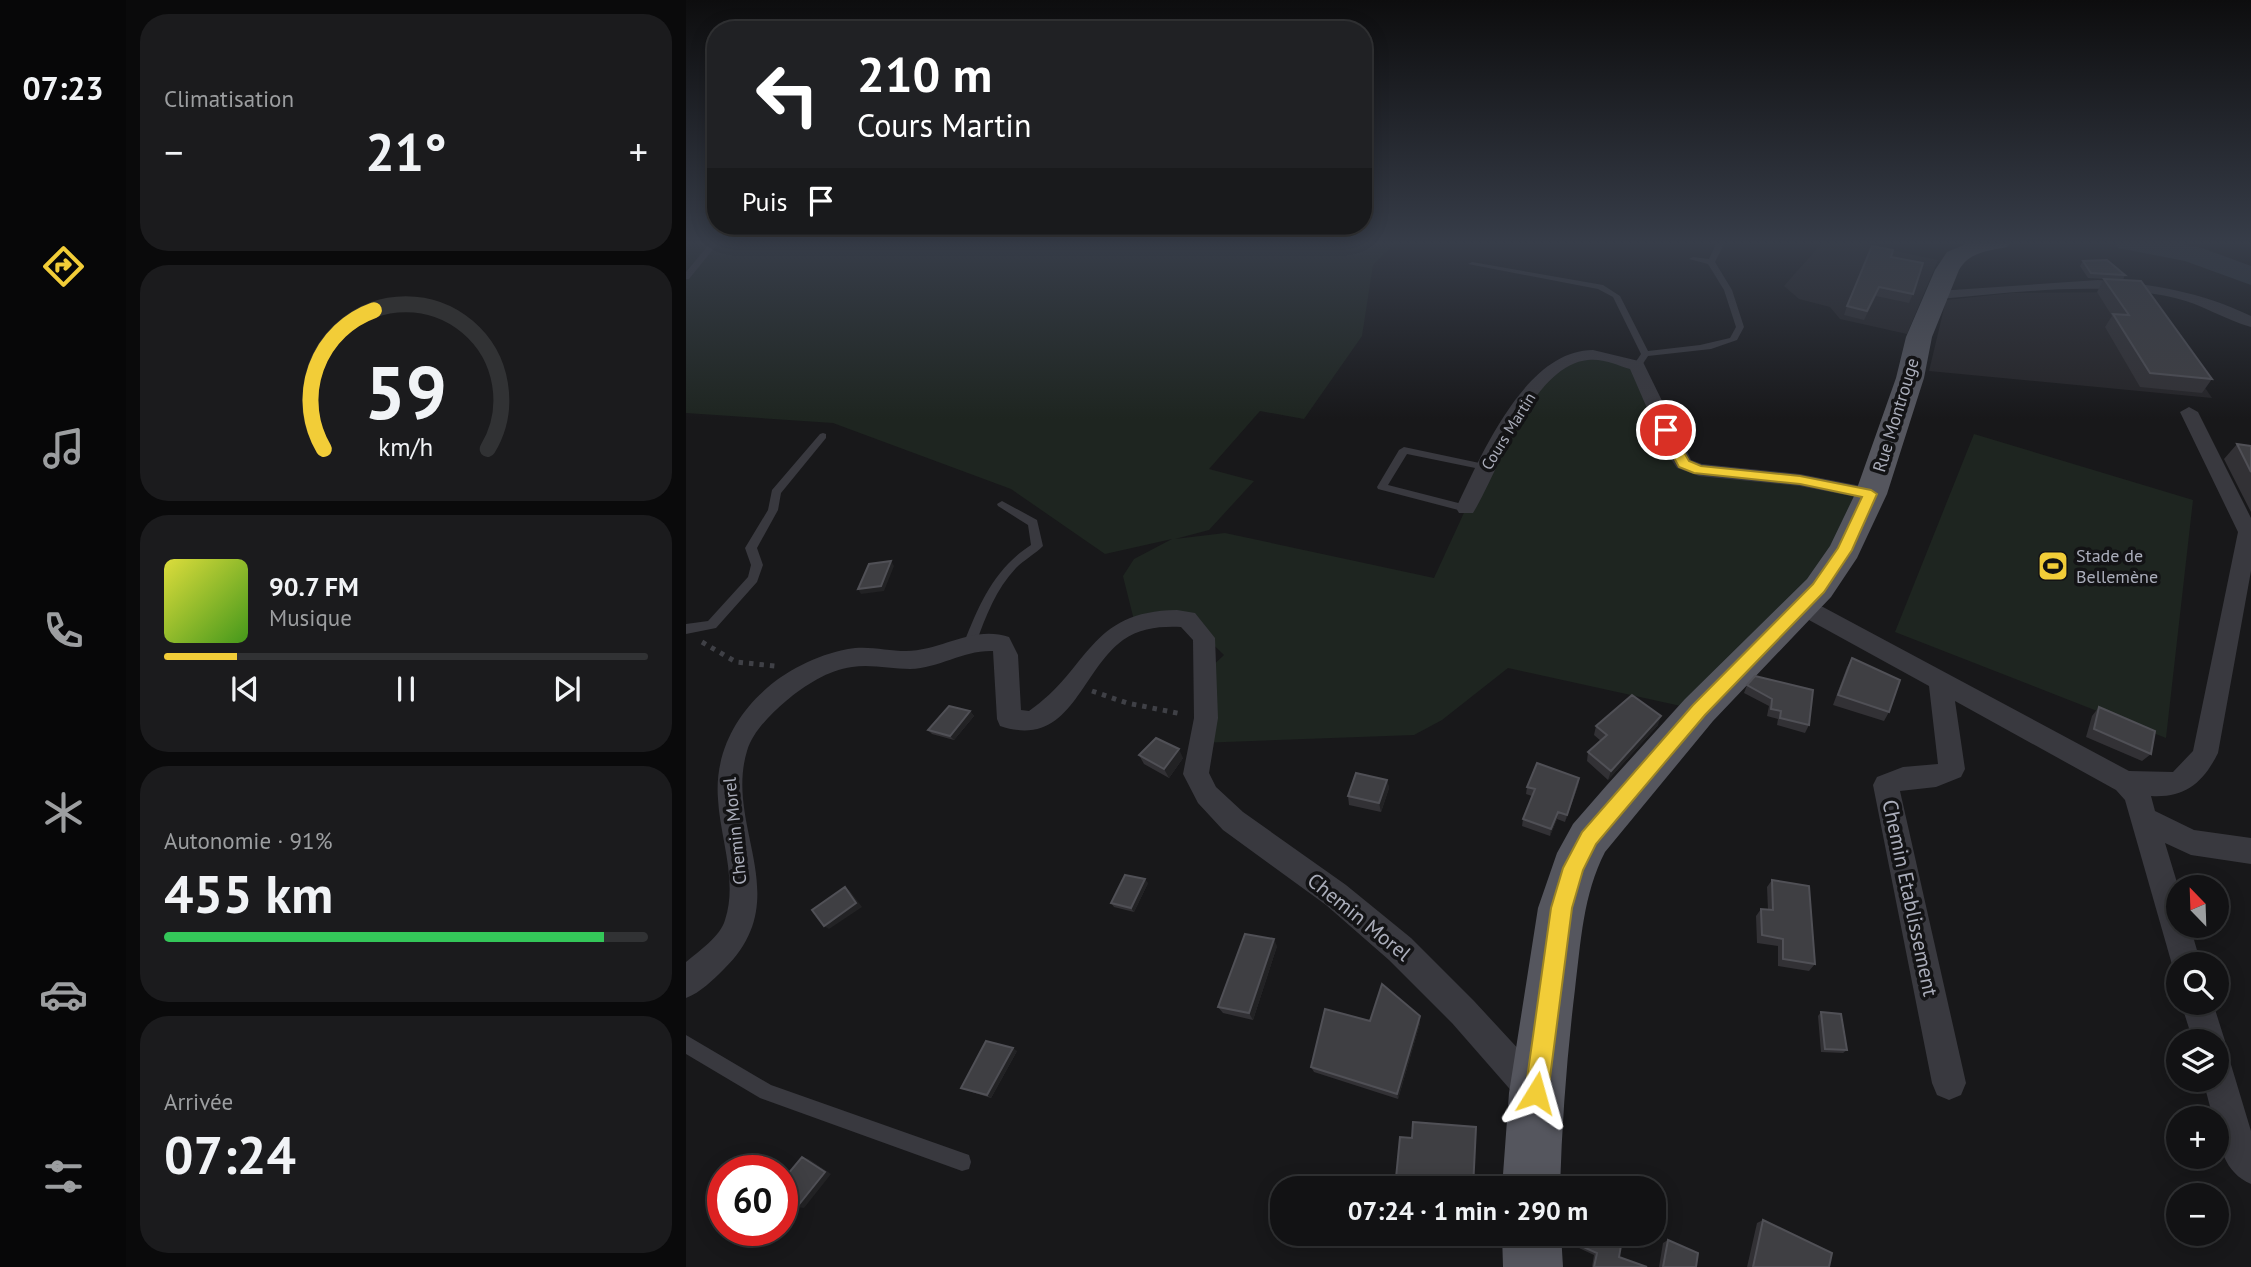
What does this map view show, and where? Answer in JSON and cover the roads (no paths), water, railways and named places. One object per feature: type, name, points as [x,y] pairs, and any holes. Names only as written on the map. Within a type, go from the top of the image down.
[{"type":"main road","name":"Rue Montrouge","points":[[1532,1176],[1536,1093],[1561,908],[1573,868],[1589,838],[1699,710],[1819,588],[1845,550],[1871,494],[1910,378],[1919,337],[1933,301]]},
{"type":"main road","points":[[1532,1246],[1533,1267]]},
{"type":"street","points":[[2201,301],[2251,322]]},
{"type":"street","name":"Cours Martin","points":[[1466,508],[1485,467],[1530,393],[1561,364],[1582,355],[1641,360]]},
{"type":"street","points":[[1641,360],[1675,452],[1684,464],[1699,470],[1800,480],[1871,494]]},
{"type":"street","points":[[2125,782],[2176,784],[2195,773],[2205,753],[2248,544],[2248,532],[2189,412]]},
{"type":"street","points":[[1797,609],[1815,613],[2125,782],[2137,794],[2182,952]]},
{"type":"street","name":"Chemin Morel","points":[[686,983],[726,945],[740,920],[742,864],[730,797],[729,763],[738,734],[768,701],[788,685],[819,668],[850,658],[918,659],[970,642],[1001,643],[1006,655],[1010,719],[1033,722],[1056,706],[1107,641],[1135,624],[1165,617],[1188,619],[1204,638],[1203,730],[1196,774],[1206,795],[1233,821],[1336,895],[1400,949],[1463,1012],[1536,1093]]},
{"type":"street","name":"Chemin Etablissement","points":[[1940,682],[1952,769],[1940,777],[1897,778],[1886,785],[1949,1083]]},
{"type":"street","points":[[2142,818],[2191,842],[2251,851]]},
{"type":"street","points":[[2223,1092],[2239,1150],[2251,1166]]},
{"type":"lane","points":[[1618,301],[1641,360],[1668,350],[1711,349],[1733,340],[1740,327],[1732,301]]},
{"type":"lane","points":[[690,630],[712,625],[753,579],[757,565],[751,548],[773,510],[776,492],[823,436]]},
{"type":"lane","points":[[1466,508],[1382,487],[1404,450],[1485,467]]},
{"type":"lane","points":[[970,642],[989,594],[1015,559],[1037,546],[1033,523],[1002,504]]},
{"type":"lane","points":[[686,1044],[766,1093],[962,1162]]},
{"type":"place","name":"Stade de Bellemène","points":[[2053,566]]}]
